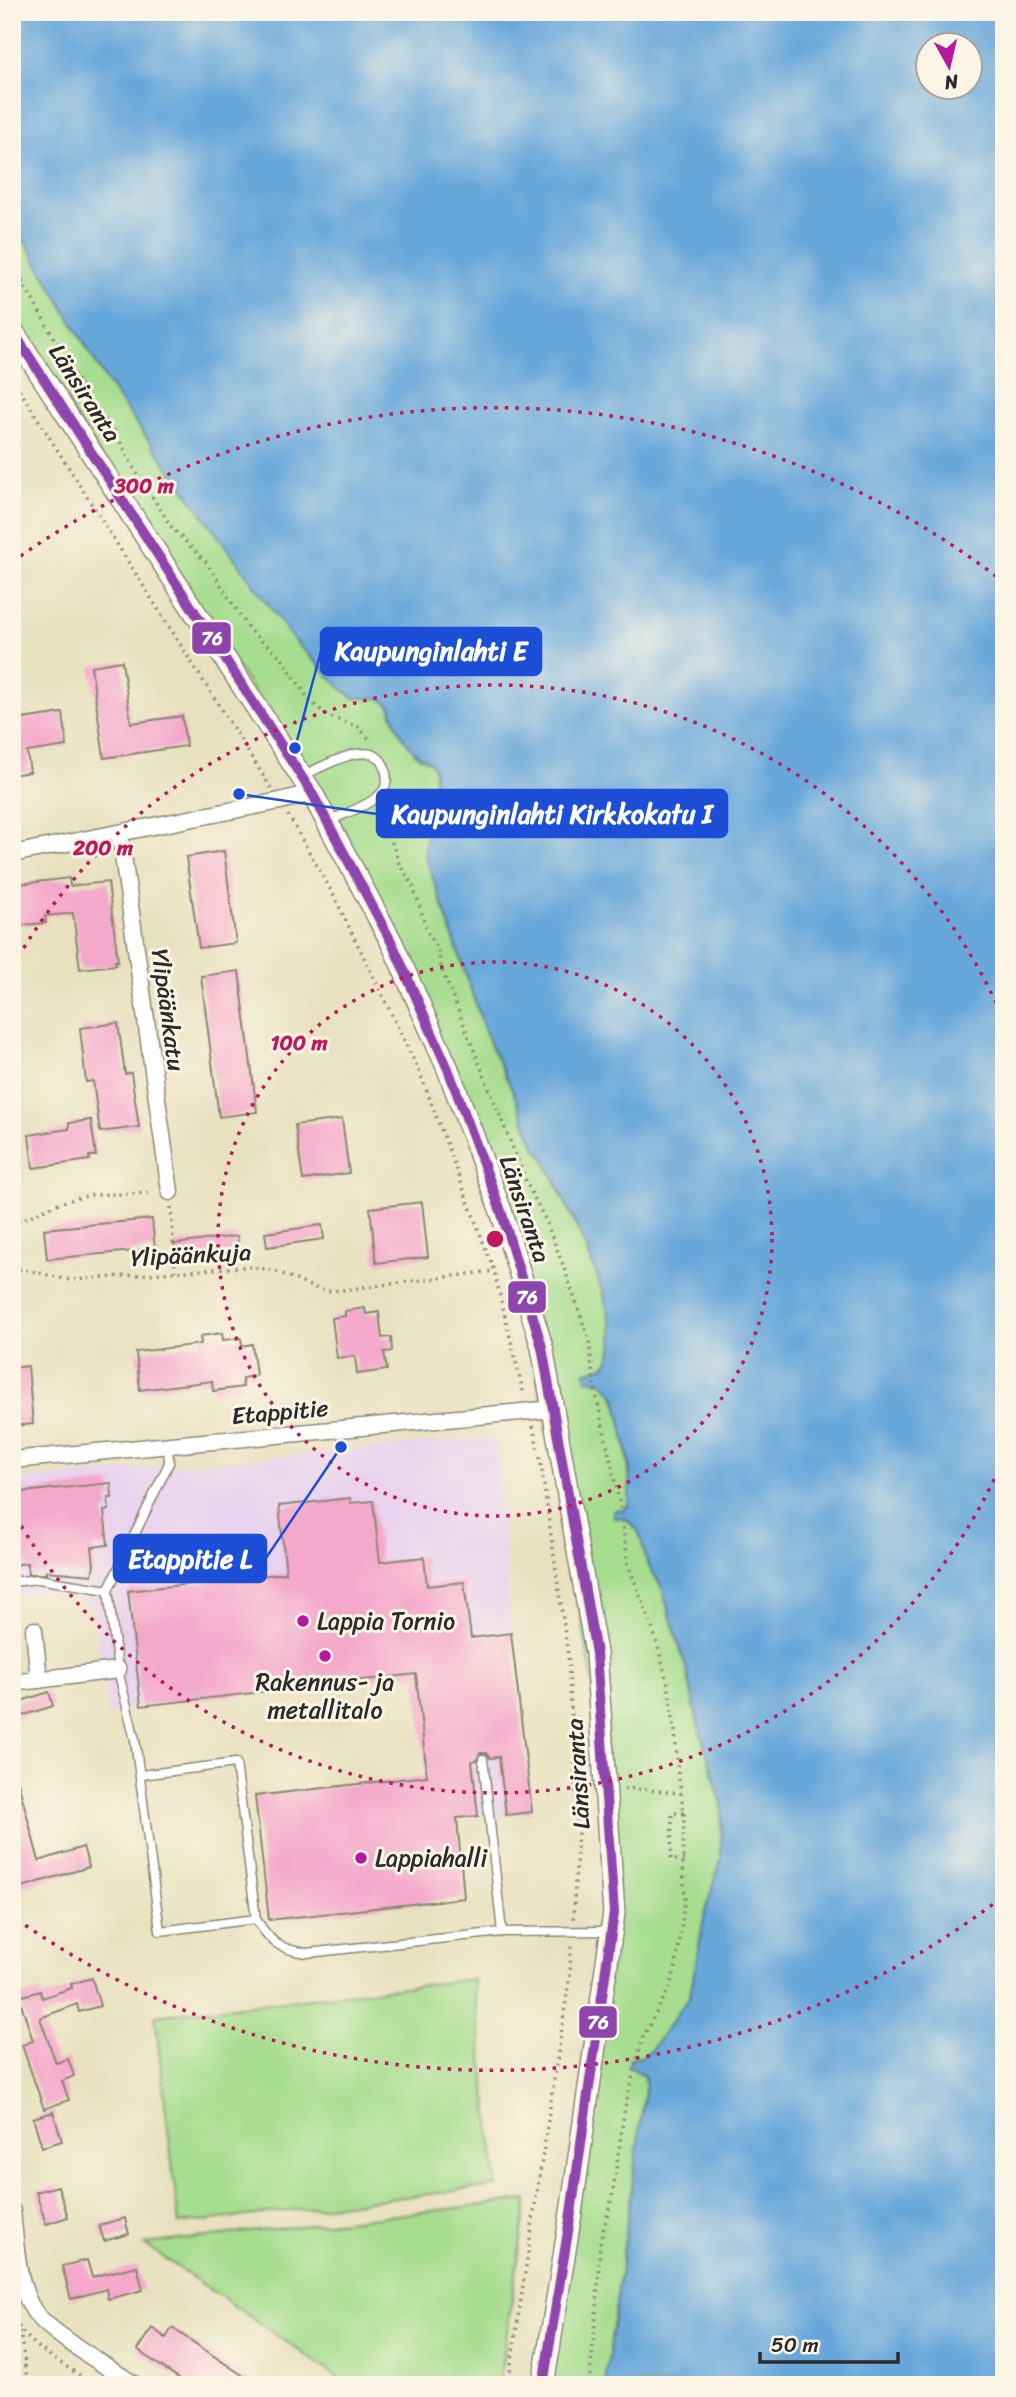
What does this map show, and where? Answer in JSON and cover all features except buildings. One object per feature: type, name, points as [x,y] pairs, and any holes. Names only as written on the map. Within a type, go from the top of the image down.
[{"type":"street","name":"Länsiranta","points":[[12,330],[307,785],[392,943],[448,1069],[502,1214],[541,1347],[596,1653],[614,1913],[571,2213],[543,2385]]},
{"type":"street","points":[[12,854],[280,802],[307,785]]},
{"type":"street","name":"Ylipäänkatu","points":[[120,834],[170,1192]]},
{"type":"street","name":"Etappitie","points":[[12,1460],[553,1409]]},
{"type":"street","points":[[34,1630],[39,1680]]},
{"type":"street","points":[[12,1683],[118,1671]]},
{"type":"street","points":[[13,2217],[25,2290],[34,2311],[50,2327],[135,2385]]},
{"type":"lane","points":[[307,785],[344,756],[366,752],[377,757],[384,766],[387,776],[385,788],[379,796],[327,822]]},
{"type":"lane","points":[[167,1446],[169,1463],[108,1590],[118,1671],[135,1740],[160,1931],[256,1919]]},
{"type":"lane","points":[[12,1582],[38,1579],[108,1590]]},
{"type":"lane","points":[[483,1759],[502,1932]]},
{"type":"lane","points":[[140,1775],[236,1763],[256,1919],[268,1938],[284,1950],[307,1953],[502,1932],[612,1931]]},
{"type":"path","points":[[12,263],[91,404],[114,430],[133,467],[173,529],[206,562],[250,631],[281,657],[310,701],[328,716],[358,727],[370,737],[377,757]]},
{"type":"path","points":[[12,378],[280,802],[334,896],[420,1073],[494,1271],[539,1451],[568,1655],[578,1833],[570,1974],[508,2385]]},
{"type":"path","points":[[379,796],[388,834],[399,863],[413,886],[428,933],[438,950],[441,968],[527,1186],[545,1219],[564,1265],[589,1340],[594,1385],[620,1506],[628,1564],[655,1636],[668,1684],[684,1813],[685,1898],[676,1966],[670,1987],[649,2025],[625,2107],[611,2197],[600,2244],[589,2385]]},
{"type":"path","points":[[12,1224],[59,1203],[90,1195],[170,1192],[175,1271]]},
{"type":"path","name":"Ylipäänkuja","points":[[12,1270],[33,1270],[56,1279],[72,1280],[261,1267],[284,1274],[313,1289],[334,1291],[494,1271]]},
{"type":"path","points":[[605,1786],[681,1793]]},
{"type":"path","points":[[684,1813],[672,1813],[671,1860],[684,1860]]},
{"type":"path","points":[[12,2314],[29,2340],[95,2385]]},
{"type":"path","points":[[20,2329],[28,2385]]},
{"type":"path","points":[[12,2358],[26,2367]]},
{"type":"shaded area","name":"Lappia Tornio","points":[[496,1437],[511,1633],[532,1812],[457,1818],[426,1776],[415,1674],[141,1706],[108,1714],[94,1610],[62,1589],[12,1596],[12,1481]]},
{"type":"green space","points":[[12,219],[110,387],[294,640],[354,698],[379,698],[391,706],[392,715],[417,756],[430,762],[433,767],[434,788],[443,808],[442,817],[436,823],[424,851],[488,1040],[535,1146],[543,1156],[577,1228],[590,1258],[609,1318],[612,1342],[609,1360],[602,1366],[586,1371],[609,1386],[622,1424],[630,1493],[629,1503],[615,1518],[624,1517],[639,1532],[647,1562],[662,1588],[722,1804],[721,1860],[705,1912],[690,1996],[651,2050],[642,2057],[631,2059],[638,2072],[644,2075],[646,2083],[605,2385],[550,2385],[618,1914],[613,1795],[508,1214],[317,790],[12,319]]},
{"type":"green space","points":[[473,1979],[497,2186],[179,2224],[155,2016]]},
{"type":"green space","points":[[527,2200],[499,2385],[349,2385],[144,2244]]},
{"type":"water","points":[[12,12],[1004,12],[1004,2385],[605,2385],[646,2083],[644,2075],[628,2066],[631,2059],[642,2057],[651,2050],[690,1996],[705,1912],[721,1860],[722,1804],[662,1588],[647,1562],[639,1532],[624,1517],[614,1518],[613,1511],[626,1508],[629,1503],[630,1464],[616,1397],[602,1381],[587,1379],[586,1372],[602,1367],[609,1360],[613,1342],[610,1318],[602,1289],[577,1227],[543,1156],[535,1146],[488,1040],[424,851],[428,826],[443,814],[434,787],[433,766],[407,743],[391,706],[379,698],[354,698],[294,640],[110,387],[12,219]]},
{"type":"transit line","name":"76","points":[[12,330],[312,793],[392,943],[448,1069],[502,1214],[542,1347],[596,1653],[614,1913],[571,2213],[543,2385]]},
{"type":"place","name":"Kaupunginlahti E","points":[[295,748]]},
{"type":"place","name":"Kaupunginlahti Kirkkokatu I","points":[[239,794]]},
{"type":"place","name":"Etappitie L","points":[[341,1447]]},
{"type":"place","name":"Lappia Tornio","points":[[303,1621]]},
{"type":"place","name":"Rakennus- ja metallitalo","points":[[325,1656]]},
{"type":"place","name":"Lappiahalli","points":[[361,1858]]}]
